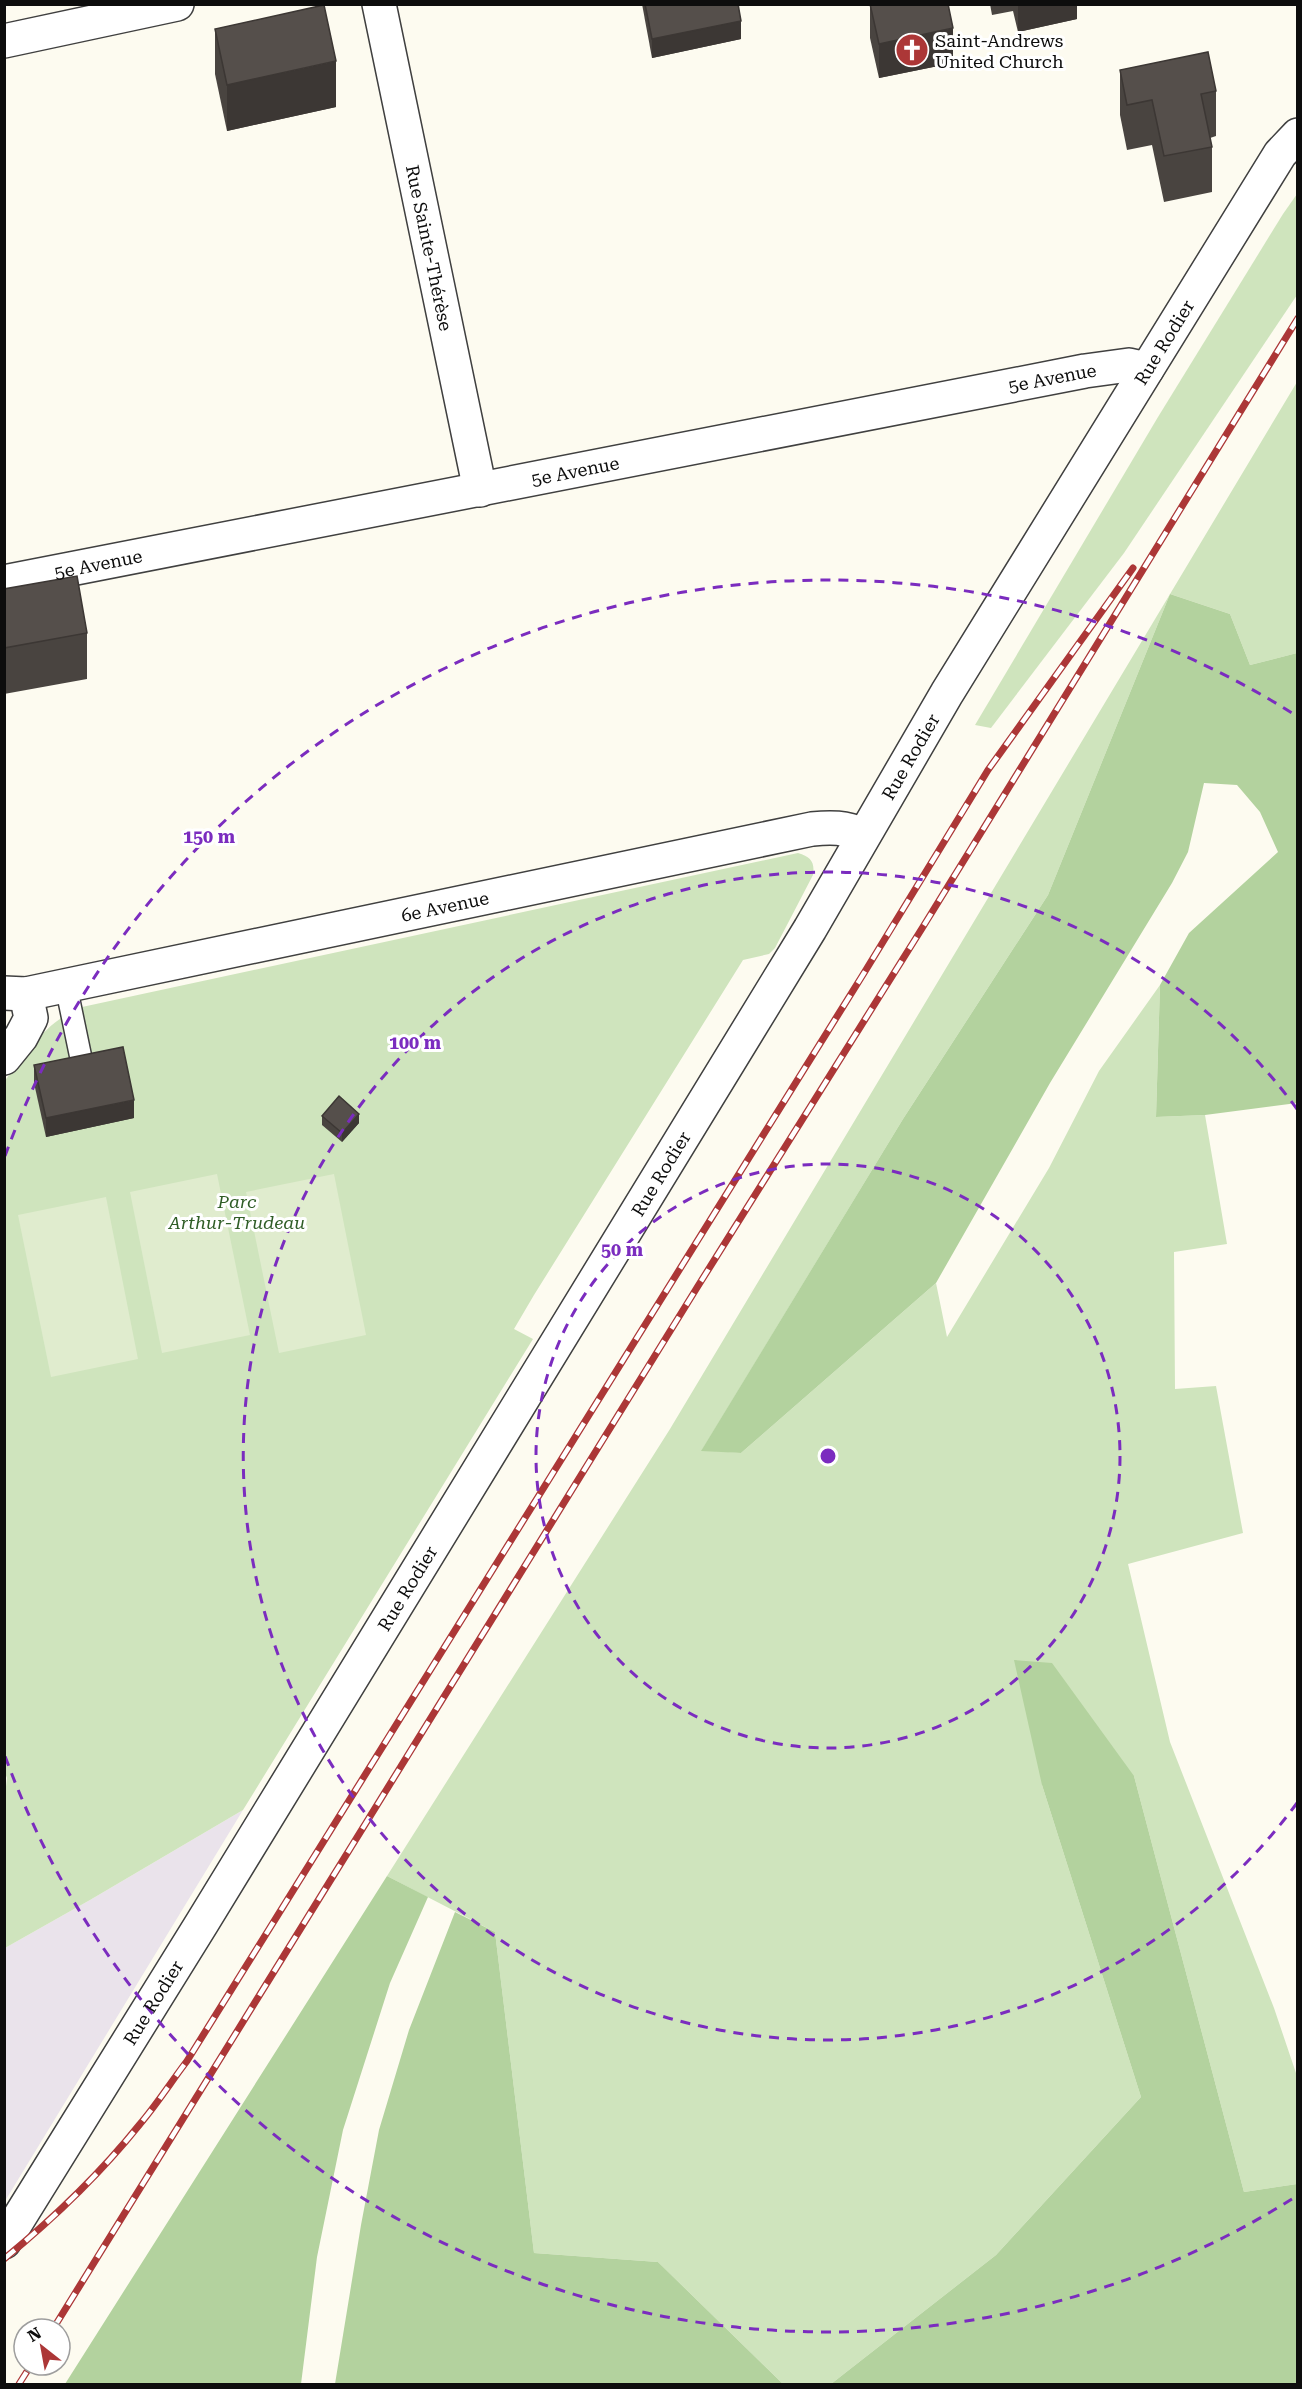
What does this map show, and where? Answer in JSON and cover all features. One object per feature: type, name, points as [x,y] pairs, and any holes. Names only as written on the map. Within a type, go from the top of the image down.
[{"type":"street","points":[[4,41],[177,4]]},
{"type":"street","name":"Rue Sainte-Thérèse","points":[[378,4],[480,490]]},
{"type":"street","name":"Rue Rodier","points":[[4,2242],[810,930],[946,693],[1280,154],[1298,135]]},
{"type":"street","name":"5e Avenue","points":[[4,582],[1085,371],[1129,365],[1147,369]]},
{"type":"street","name":"6e Avenue","points":[[4,1058],[21,1037],[31,1018],[15,994],[66,986],[804,831],[833,827],[849,829],[863,835]]},
{"type":"lane","points":[[66,986],[82,1063]]},
{"type":"shaded area","points":[[243,1810],[5,2201],[5,1948]]},
{"type":"green space","points":[[1297,194],[1297,295],[1124,553],[991,728],[975,725],[1158,417]]},
{"type":"green space","points":[[1297,382],[1297,653],[1250,665],[1230,614],[1170,594]]},
{"type":"green space","points":[[1170,594],[1048,895],[903,1119],[702,1450],[741,1453],[936,1283],[947,1337],[1049,1168],[1099,1071],[1160,985],[1156,1117],[1205,1115],[1227,1244],[1174,1252],[1175,1389],[1216,1386],[1243,1533],[1128,1564],[1170,1742],[1274,2008],[1297,2076],[1297,2184],[1244,2192],[1134,1776],[1042,1785],[1141,2097],[996,2255],[831,2384],[783,2384],[658,2262],[534,2253],[495,1932],[387,1876],[670,1429]]},
{"type":"green space","points":[[1170,594],[1230,614],[1250,665],[1297,653],[1297,1103],[1205,1115],[1156,1117],[1160,985],[1189,933],[1278,852],[1260,812],[1237,785],[1204,783],[1188,852],[1172,883],[1050,1083],[936,1283],[741,1453],[701,1451],[903,1119],[1048,895]]},
{"type":"green space","name":"Parc Arthur-Trudeau","points":[[798,853],[811,861],[813,875],[775,948],[769,954],[743,960],[534,1295],[514,1329],[533,1339],[243,1810],[5,1948],[4,1803],[7,1778],[5,1773],[4,1082],[47,1029],[69,1013],[82,1007]]},
{"type":"green space","points":[[217,1174],[250,1335],[162,1353],[130,1192]]},
{"type":"green space","points":[[334,1174],[366,1335],[279,1353],[246,1192]]},
{"type":"green space","points":[[106,1197],[138,1359],[51,1377],[18,1215]]},
{"type":"green space","points":[[1014,1660],[1052,1663],[1134,1776],[1244,2192],[1297,2184],[1297,2384],[831,2384],[996,2255],[1141,2097],[1042,1785]]},
{"type":"green space","points":[[387,1876],[428,1897],[390,1983],[343,2130],[317,2257],[301,2384],[65,2384],[69,2377],[72,2377],[72,2373]]},
{"type":"green space","points":[[455,1912],[495,1932],[534,2253],[658,2262],[783,2384],[335,2384],[379,2130],[409,2030]]},
{"type":"building","points":[[645,4],[738,4],[741,21],[652,39]]},
{"type":"building","points":[[870,4],[948,4],[953,28],[879,44]]},
{"type":"building","points":[[324,5],[336,61],[227,85],[215,29]]},
{"type":"building","points":[[1208,52],[1216,91],[1201,94],[1212,147],[1164,156],[1152,100],[1127,105],[1120,70]]},
{"type":"building","points":[[77,576],[87,633],[4,648],[4,589]]},
{"type":"building","points":[[123,1047],[134,1100],[46,1118],[34,1065]]},
{"type":"building","points":[[339,1096],[359,1114],[342,1133],[322,1116]]},
{"type":"railway","points":[[60,2317],[1298,318]]},
{"type":"railway","points":[[4,2259],[41,2228],[93,2178],[146,2116],[187,2061],[988,770],[1133,568]]},
{"type":"railway","points":[[19,2384],[23,2377]]},
{"type":"place","name":"Saint-Andrews United Church","points":[[912,50]]}]
